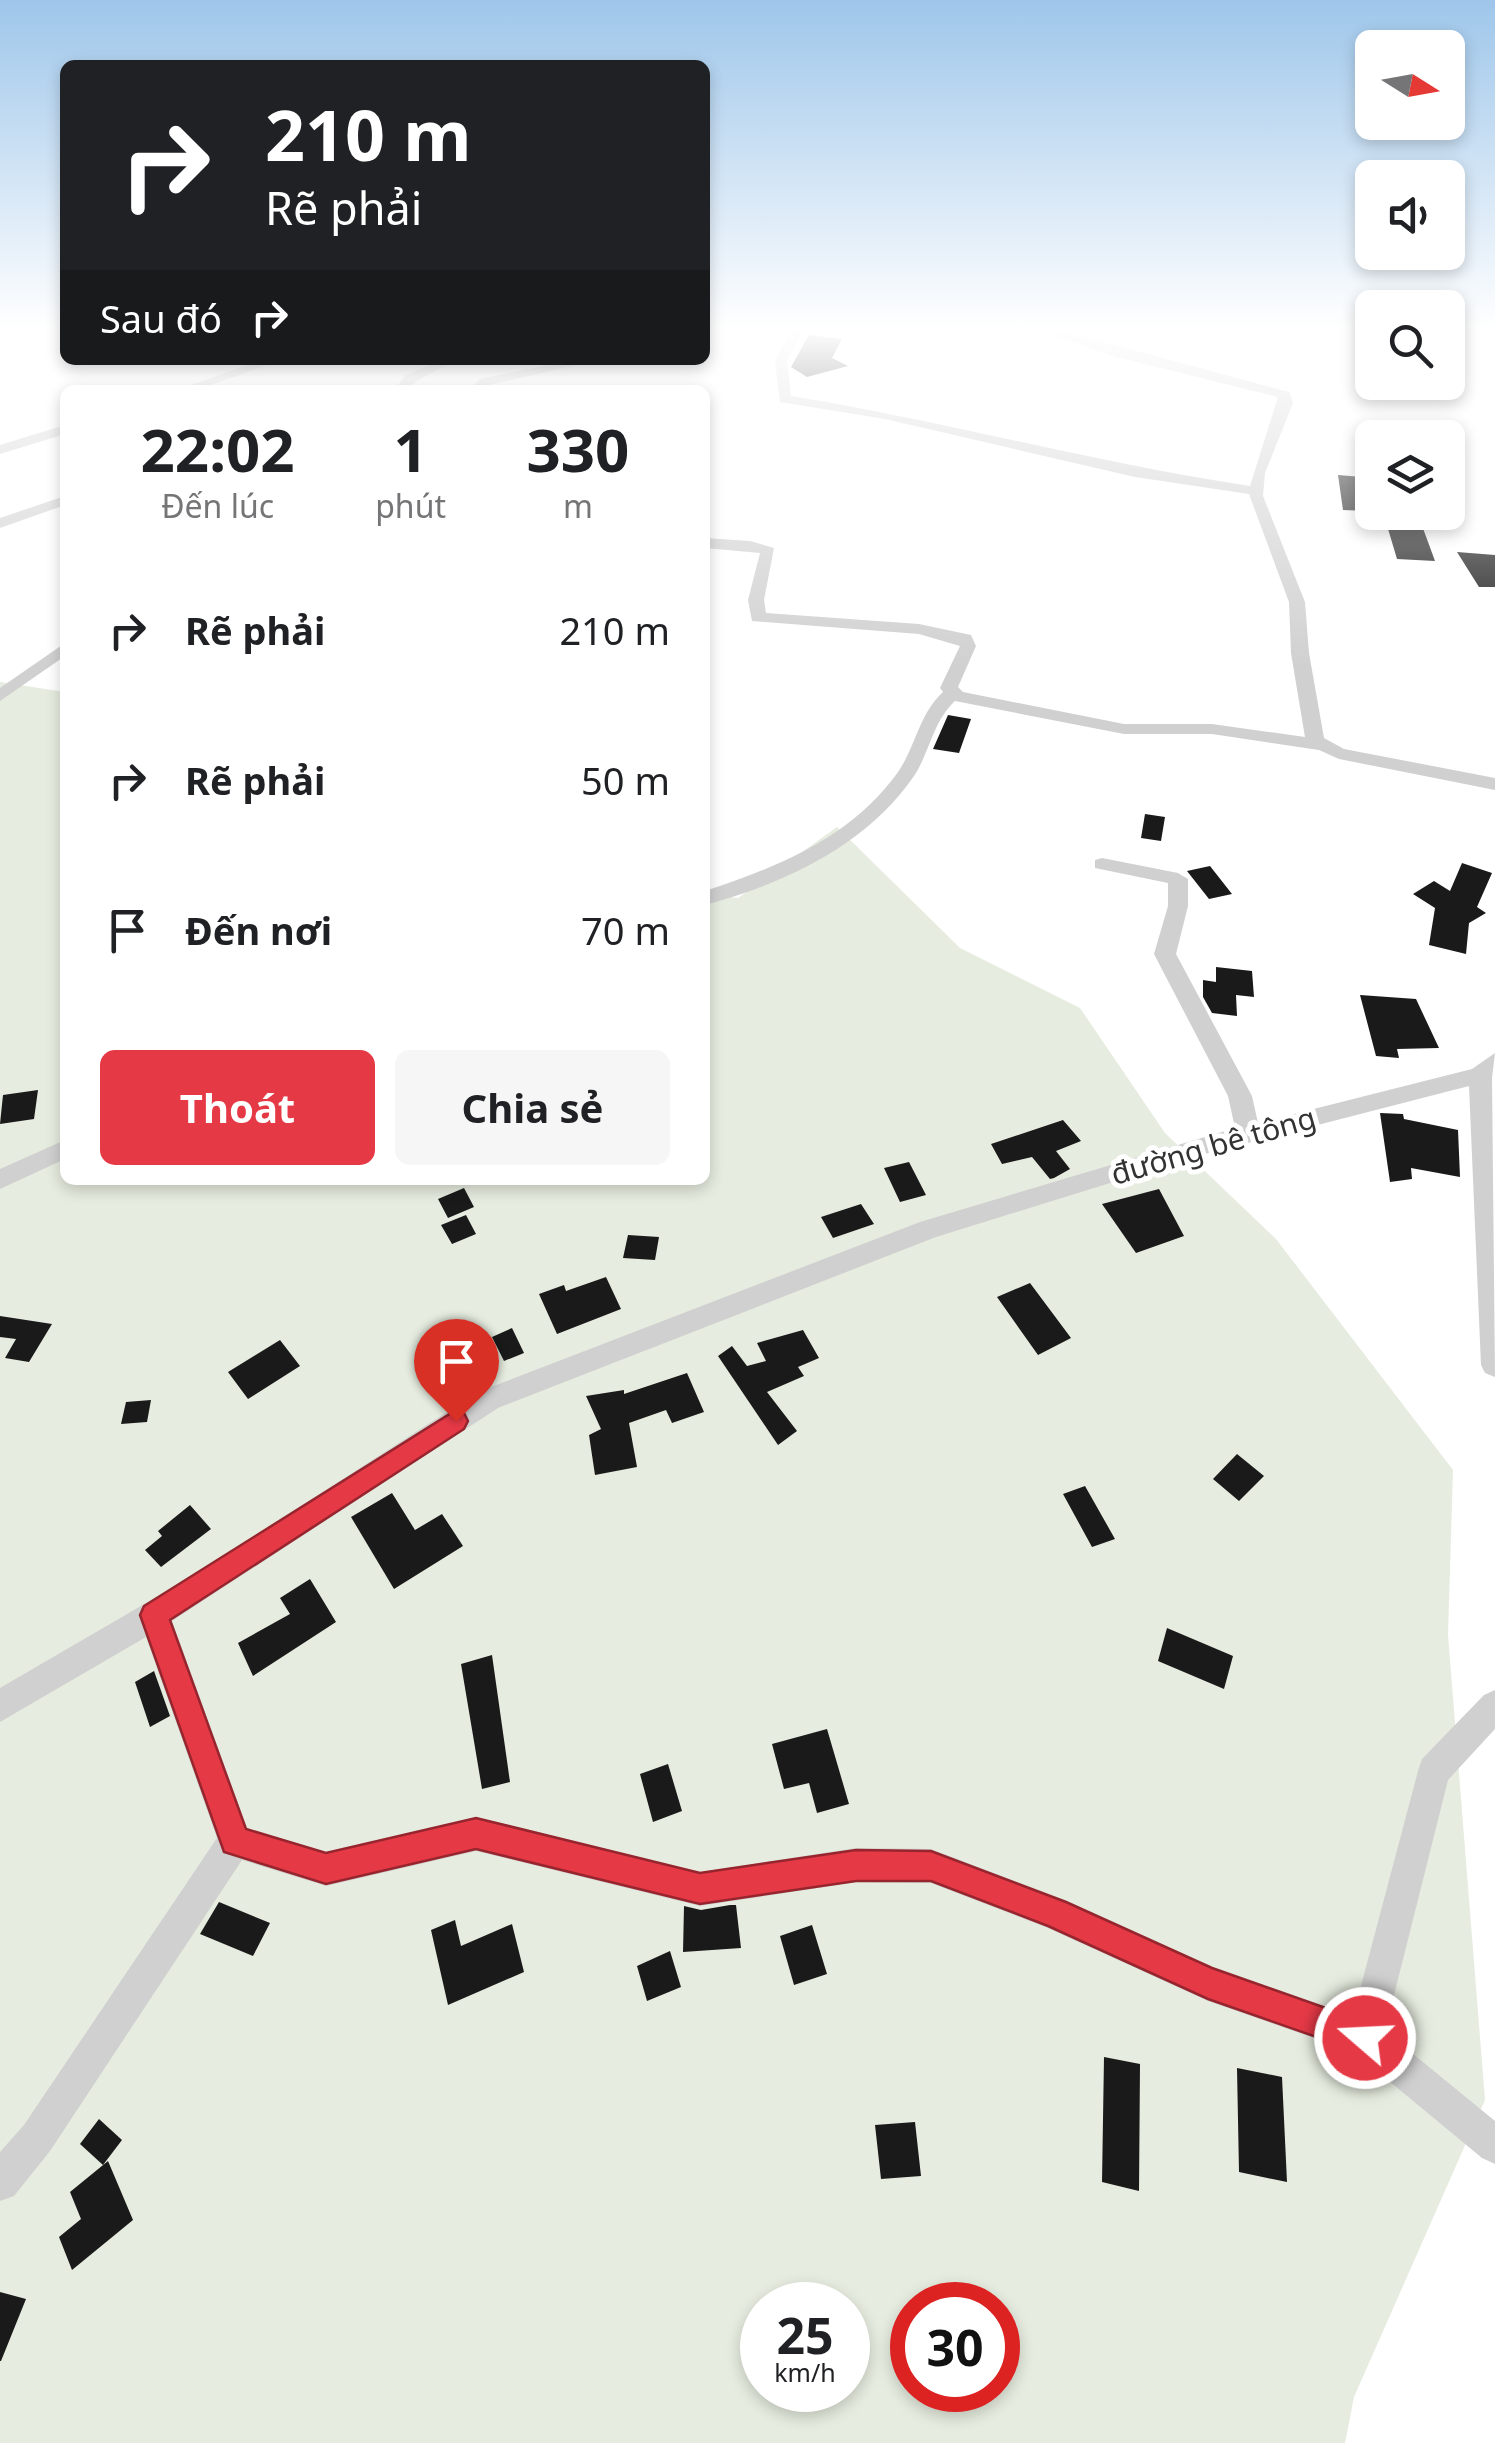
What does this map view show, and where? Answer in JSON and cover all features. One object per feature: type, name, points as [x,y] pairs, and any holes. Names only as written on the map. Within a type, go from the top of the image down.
[{"type":"street","points":[[0,450],[28,441]]},
{"type":"street","points":[[997,441],[1134,473],[1255,491]]},
{"type":"street","points":[[1273,441],[1255,491],[1297,602],[1300,653],[1319,746]]},
{"type":"street","points":[[0,523],[60,502]]},
{"type":"street","points":[[710,543],[768,551],[756,600],[758,617],[918,629],[965,639],[968,646],[949,688],[952,694]]},
{"type":"street","points":[[0,696],[60,652]]},
{"type":"street","points":[[952,694],[1124,729],[1212,728],[1319,746],[1495,784]]},
{"type":"street","points":[[710,896],[800,865],[848,833],[904,777],[936,708],[952,694]]},
{"type":"street","points":[[1102,864],[1178,879],[1178,906],[1164,954],[1240,1096],[1248,1133]]},
{"type":"street","points":[[1488,1068],[1495,1365]]},
{"type":"street","name":"đường bê tông","points":[[0,1706],[154,1615],[488,1400],[929,1229],[1248,1133],[1488,1068]]},
{"type":"street","points":[[0,1180],[60,1151]]},
{"type":"street","points":[[154,1615],[235,1842]]},
{"type":"street","points":[[1365,2038],[1434,1771],[1495,1706]]},
{"type":"street","points":[[235,1842],[326,1868],[476,1834],[700,1889],[856,1865],[931,1866],[1055,1913],[1208,1982],[1365,2038],[1495,2146]]},
{"type":"street","points":[[0,2182],[38,2138],[235,1842]]},
{"type":"shaded area","points":[[0,682],[60,691],[60,1185],[710,1185],[710,895],[738,898],[837,827],[960,948],[1080,1008],[1165,1133],[1276,1239],[1453,1470],[1448,1635],[1485,2100],[1354,2397],[1345,2443],[0,2443]]},
{"type":"building","points":[[1338,475],[1355,476],[1355,510],[1343,510]]},
{"type":"building","points":[[1388,530],[1424,530],[1435,561],[1397,559]]},
{"type":"building","points":[[1457,552],[1495,555],[1495,587],[1479,587]]},
{"type":"building","points":[[948,715],[971,719],[959,753],[933,749]]},
{"type":"building","points":[[1145,814],[1165,817],[1161,841],[1141,838]]},
{"type":"building","points":[[1462,863],[1492,873],[1477,907],[1486,913],[1469,923],[1466,954],[1429,945],[1435,908],[1413,894],[1434,881],[1450,891]]},
{"type":"building","points":[[1210,866],[1232,894],[1209,899],[1187,871]]},
{"type":"building","points":[[1216,967],[1252,971],[1254,997],[1236,995],[1237,1016],[1212,1013],[1203,997],[1203,980],[1216,982]]},
{"type":"building","points":[[1360,995],[1416,999],[1439,1048],[1397,1049],[1399,1058],[1376,1056]]},
{"type":"building","points":[[38,1090],[34,1119],[0,1124],[3,1095]]},
{"type":"building","points":[[1380,1113],[1403,1114],[1404,1119],[1458,1130],[1460,1177],[1411,1168],[1412,1179],[1390,1182]]},
{"type":"building","points":[[1063,1120],[1081,1141],[1056,1151],[1070,1169],[1054,1178],[1050,1179],[1032,1157],[1002,1164],[991,1144]]},
{"type":"building","points":[[909,1162],[926,1195],[900,1202],[884,1168]]},
{"type":"building","points":[[464,1188],[474,1207],[448,1218],[438,1199]]},
{"type":"building","points":[[1159,1189],[1184,1236],[1136,1253],[1102,1204]]},
{"type":"building","points":[[861,1204],[874,1224],[833,1238],[821,1217]]},
{"type":"building","points":[[466,1215],[476,1234],[452,1244],[441,1225]]},
{"type":"building","points":[[628,1235],[659,1237],[655,1260],[623,1258]]},
{"type":"building","points":[[606,1277],[621,1309],[557,1334],[539,1294],[564,1285],[566,1291]]},
{"type":"building","points":[[1030,1283],[1071,1338],[1038,1355],[997,1297]]},
{"type":"building","points":[[0,1316],[52,1324],[29,1362],[5,1358],[16,1339],[0,1337]]},
{"type":"building","points":[[512,1328],[524,1353],[504,1361],[492,1337]]},
{"type":"building","points":[[803,1330],[819,1358],[798,1367],[804,1376],[767,1392],[797,1431],[778,1445],[718,1356],[732,1346],[747,1366],[766,1361],[757,1343]]},
{"type":"building","points":[[280,1340],[300,1366],[248,1399],[228,1372]]},
{"type":"building","points":[[687,1373],[704,1412],[672,1423],[666,1410],[629,1423],[637,1467],[595,1475],[589,1435],[601,1429],[586,1396],[624,1390],[624,1394]]},
{"type":"building","points":[[151,1400],[147,1422],[121,1424],[126,1402]]},
{"type":"building","points":[[1237,1454],[1264,1476],[1239,1501],[1213,1479]]},
{"type":"building","points":[[1085,1486],[1115,1539],[1092,1547],[1063,1494]]},
{"type":"building","points":[[392,1493],[415,1530],[442,1514],[463,1546],[394,1589],[351,1517]]},
{"type":"building","points":[[190,1505],[211,1529],[161,1567],[145,1550],[162,1536],[158,1531]]},
{"type":"building","points":[[310,1579],[336,1622],[253,1676],[238,1643],[290,1614],[280,1598]]},
{"type":"building","points":[[1167,1628],[1233,1656],[1224,1689],[1158,1661]]},
{"type":"building","points":[[492,1655],[510,1782],[482,1789],[461,1664]]},
{"type":"building","points":[[154,1671],[170,1716],[150,1727],[135,1682]]},
{"type":"building","points":[[827,1729],[849,1804],[817,1813],[809,1783],[784,1789],[772,1744]]},
{"type":"building","points":[[668,1764],[682,1811],[653,1822],[640,1774]]},
{"type":"building","points":[[219,1902],[270,1923],[253,1956],[200,1934]]},
{"type":"building","points":[[736,1905],[741,1948],[683,1952],[684,1906],[701,1910]]},
{"type":"building","points":[[455,1920],[461,1946],[512,1924],[524,1972],[448,2005],[431,1930]]},
{"type":"building","points":[[812,1925],[827,1974],[794,1985],[780,1936]]},
{"type":"building","points":[[670,1951],[681,1987],[647,2001],[637,1966]]},
{"type":"building","points":[[1104,2057],[1140,2064],[1139,2191],[1102,2182]]},
{"type":"building","points":[[1237,2068],[1282,2077],[1287,2182],[1239,2172]]},
{"type":"building","points":[[99,2119],[122,2140],[103,2165],[80,2144]]},
{"type":"building","points":[[915,2122],[921,2176],[881,2179],[875,2125]]},
{"type":"building","points":[[108,2161],[133,2220],[72,2270],[59,2237],[81,2219],[70,2192]]},
{"type":"building","points":[[0,2292],[26,2299],[1,2361],[0,2361]]},
{"type":"route","points":[[456,1421],[154,1615],[235,1842],[326,1868],[476,1834],[700,1889],[856,1865],[931,1866],[1055,1913],[1208,1982],[1365,2038]]}]
